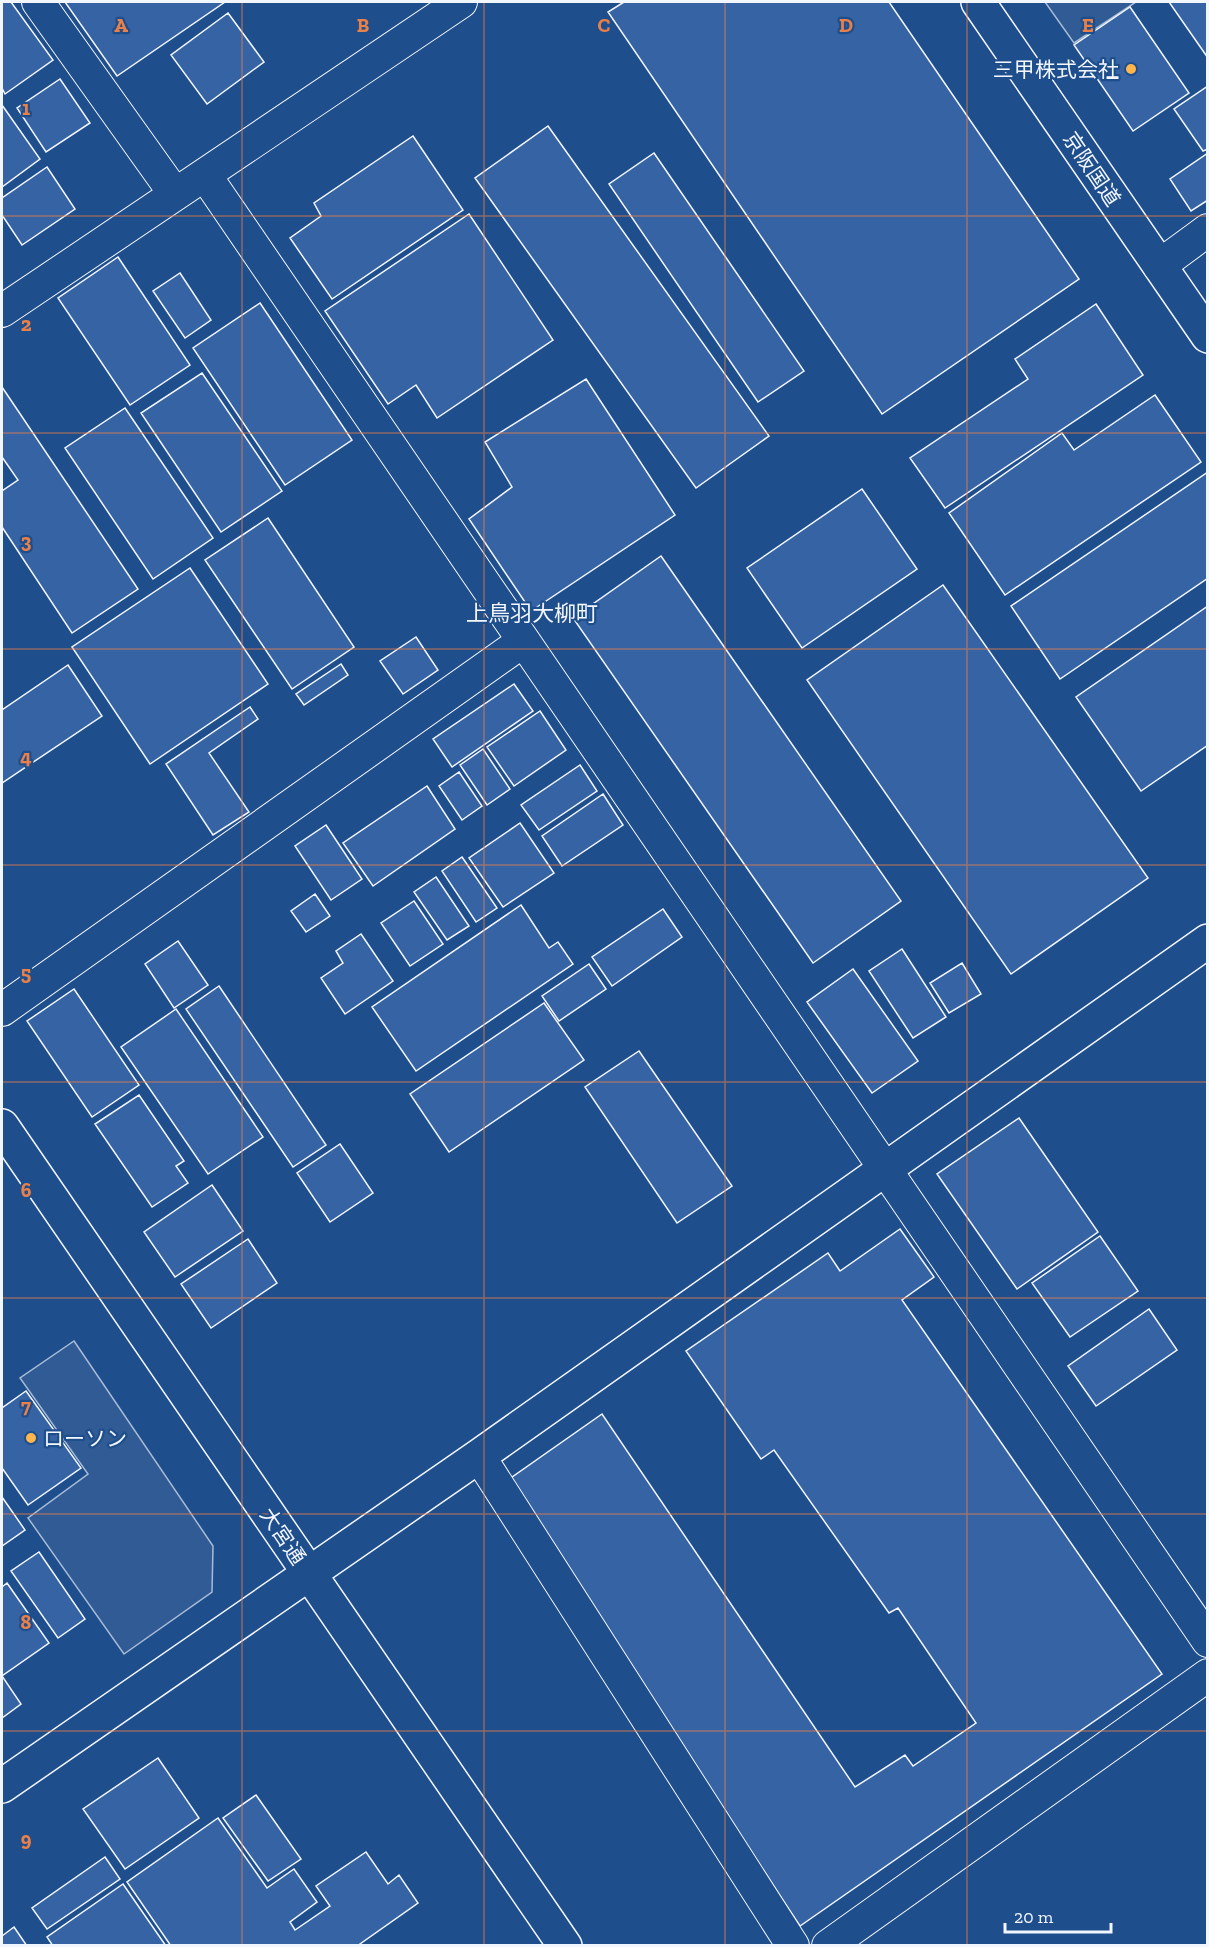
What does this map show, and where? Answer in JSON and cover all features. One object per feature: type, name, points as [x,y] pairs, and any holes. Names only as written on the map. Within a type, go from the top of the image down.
[{"type":"main road","name":"京阪国道","points":[[978,2],[1208,336]]},
{"type":"main road","points":[[2,1785],[479,1456],[1208,941]]},
{"type":"main road","name":"大宮通","points":[[2,1126],[565,1946]]},
{"type":"street","points":[[38,2],[175,194]]},
{"type":"street","points":[[2,311],[460,2]]},
{"type":"street","points":[[205,175],[522,642],[1208,1641]]},
{"type":"street","points":[[1159,266],[1208,230]]},
{"type":"street","points":[[2,1010],[522,642]]},
{"type":"street","points":[[479,1456],[793,1946]]},
{"type":"street","points":[[828,1946],[1208,1675]]},
{"type":"shaded area","points":[[1045,2],[1136,2],[1074,43]]},
{"type":"shaded area","points":[[74,1341],[213,1546],[212,1592],[124,1654],[28,1518],[88,1474],[20,1378]]},
{"type":"building","points":[[2,2],[11,2],[53,60],[5,94],[2,88]]},
{"type":"building","points":[[65,2],[225,2],[117,76]]},
{"type":"building","points":[[624,2],[889,2],[1079,279],[882,414],[608,12]]},
{"type":"building","points":[[1169,2],[1208,2],[1208,58]]},
{"type":"building","name":"三甲株式会社","points":[[1130,7],[1189,93],[1133,131],[1074,45]]},
{"type":"building","points":[[228,13],[264,62],[207,104],[171,55]]},
{"type":"building","points":[[60,79],[90,123],[46,152],[17,108]]},
{"type":"building","points":[[1208,86],[1208,149],[1203,151],[1174,109]]},
{"type":"building","points":[[2,105],[40,159],[2,187]]},
{"type":"building","points":[[548,126],[769,436],[696,488],[475,178]]},
{"type":"building","points":[[413,136],[463,210],[332,299],[290,238],[321,216],[314,203]]},
{"type":"building","points":[[654,153],[804,371],[758,402],[609,184]]},
{"type":"building","points":[[1208,153],[1208,200],[1191,211],[1170,179]]},
{"type":"building","points":[[47,167],[75,209],[22,245],[2,215],[2,198]]},
{"type":"building","points":[[469,214],[553,340],[437,418],[416,385],[388,404],[325,311]]},
{"type":"building","points":[[118,257],[190,365],[130,405],[58,298]]},
{"type":"building","points":[[180,273],[211,320],[185,338],[153,291]]},
{"type":"building","points":[[260,303],[352,440],[285,485],[193,348]]},
{"type":"building","points":[[1096,304],[1143,375],[945,508],[910,458],[1028,379],[1015,359]]},
{"type":"building","points":[[202,373],[282,491],[221,532],[141,413]]},
{"type":"building","points":[[586,379],[675,515],[531,611],[469,519],[512,487],[485,442]]},
{"type":"building","points":[[2,387],[138,589],[72,633],[2,527],[2,491],[18,480],[2,457]]},
{"type":"building","points":[[1155,395],[1201,462],[1005,595],[949,513],[1062,433],[1074,450]]},
{"type":"building","points":[[125,408],[213,538],[153,579],[65,448]]},
{"type":"building","points":[[1208,472],[1208,578],[1060,679],[1011,606]]},
{"type":"building","points":[[862,489],[917,569],[802,648],[747,568]]},
{"type":"building","points":[[268,518],[354,647],[292,689],[205,560]]},
{"type":"building","points":[[661,556],[901,901],[813,963],[573,618]]},
{"type":"building","points":[[190,568],[268,684],[150,764],[72,647]]},
{"type":"building","points":[[943,585],[1148,878],[1011,974],[807,680]]},
{"type":"building","points":[[1208,606],[1208,745],[1141,791],[1076,697]]},
{"type":"building","points":[[416,637],[438,670],[403,694],[380,661]]},
{"type":"building","points":[[341,664],[348,675],[304,705],[296,694]]},
{"type":"building","points":[[68,665],[102,716],[2,783],[2,710]]},
{"type":"building","points":[[514,684],[533,711],[452,767],[433,739]]},
{"type":"building","points":[[250,707],[258,719],[209,753],[249,812],[213,835],[166,764]]},
{"type":"building","points":[[540,711],[566,750],[514,786],[487,747]]},
{"type":"building","points":[[483,749],[510,789],[487,805],[460,765]]},
{"type":"building","points":[[580,765],[597,791],[539,830],[521,805]]},
{"type":"building","points":[[459,772],[482,806],[462,820],[439,786]]},
{"type":"building","points":[[427,786],[455,829],[373,886],[343,843]]},
{"type":"building","points":[[603,794],[623,825],[562,866],[542,836]]},
{"type":"building","points":[[520,823],[554,873],[503,907],[469,858]]},
{"type":"building","points":[[326,825],[362,879],[331,900],[295,846]]},
{"type":"building","points":[[462,857],[497,908],[476,922],[442,871]]},
{"type":"building","points":[[436,877],[469,926],[447,940],[414,892]]},
{"type":"building","points":[[315,894],[330,916],[306,932],[291,911]]},
{"type":"building","points":[[414,901],[443,944],[410,966],[381,923]]},
{"type":"building","points":[[521,905],[549,948],[558,942],[573,964],[416,1071],[372,1007]]},
{"type":"building","points":[[663,909],[682,937],[612,986],[592,957]]},
{"type":"building","points":[[361,934],[393,981],[345,1014],[321,978],[343,963],[336,951]]},
{"type":"building","points":[[178,941],[208,985],[174,1008],[145,964]]},
{"type":"building","points":[[902,949],[946,1017],[913,1038],[869,971]]},
{"type":"building","points":[[962,963],[981,994],[949,1013],[930,983]]},
{"type":"building","points":[[589,964],[606,989],[559,1021],[542,996]]},
{"type":"building","points":[[853,969],[918,1061],[872,1093],[807,1002]]},
{"type":"building","points":[[219,986],[326,1145],[293,1167],[186,1009]]},
{"type":"building","points":[[74,989],[139,1085],[92,1117],[27,1021]]},
{"type":"building","points":[[544,1003],[584,1060],[449,1152],[410,1094]]},
{"type":"building","points":[[176,1009],[263,1137],[208,1174],[121,1047]]},
{"type":"building","points":[[639,1051],[732,1186],[677,1223],[585,1087]]},
{"type":"building","points":[[139,1095],[184,1161],[176,1166],[188,1183],[152,1207],[95,1124]]},
{"type":"building","points":[[1019,1118],[1098,1232],[1017,1289],[937,1174]]},
{"type":"building","points":[[340,1144],[373,1193],[330,1222],[297,1173]]},
{"type":"building","points":[[212,1185],[243,1231],[175,1277],[144,1232]]},
{"type":"building","points":[[900,1229],[934,1277],[902,1300],[1162,1674],[800,1926],[505,1482],[602,1414],[855,1787],[905,1755],[913,1766],[976,1723],[898,1608],[889,1613],[774,1450],[761,1459],[686,1351],[828,1253],[840,1271]]},
{"type":"building","points":[[1100,1236],[1138,1291],[1070,1337],[1032,1283]]},
{"type":"building","points":[[248,1239],[277,1283],[211,1328],[181,1284]]},
{"type":"building","points":[[1149,1309],[1177,1350],[1096,1406],[1068,1366]]},
{"type":"building","name":"ローソン","points":[[26,1391],[81,1468],[28,1505],[2,1468],[2,1408]]},
{"type":"building","points":[[2,1497],[25,1530],[2,1546]]},
{"type":"building","points":[[39,1552],[85,1619],[58,1638],[11,1571]]},
{"type":"building","points":[[7,1583],[49,1643],[2,1676],[2,1587]]},
{"type":"building","points":[[2,1676],[21,1704],[2,1718]]},
{"type":"building","points":[[158,1758],[199,1818],[125,1869],[83,1809]]},
{"type":"building","points":[[256,1795],[301,1859],[268,1881],[223,1818]]},
{"type":"building","points":[[218,1818],[267,1888],[294,1869],[317,1902],[290,1922],[295,1930],[330,1906],[316,1886],[366,1852],[388,1884],[399,1875],[418,1903],[357,1946],[171,1946],[127,1882]]},
{"type":"building","points":[[105,1857],[120,1879],[47,1929],[32,1908]]},
{"type":"building","points":[[123,1884],[166,1946],[53,1946],[47,1937]]},
{"type":"building","points":[[14,1927],[27,1946],[2,1946],[2,1936]]},
{"type":"place","name":"三甲株式会社","points":[[1131,69]]},
{"type":"place","name":"ローソン","points":[[31,1438]]},
{"type":"district","name":"上鳥羽大柳町","points":[[532,613]]}]
